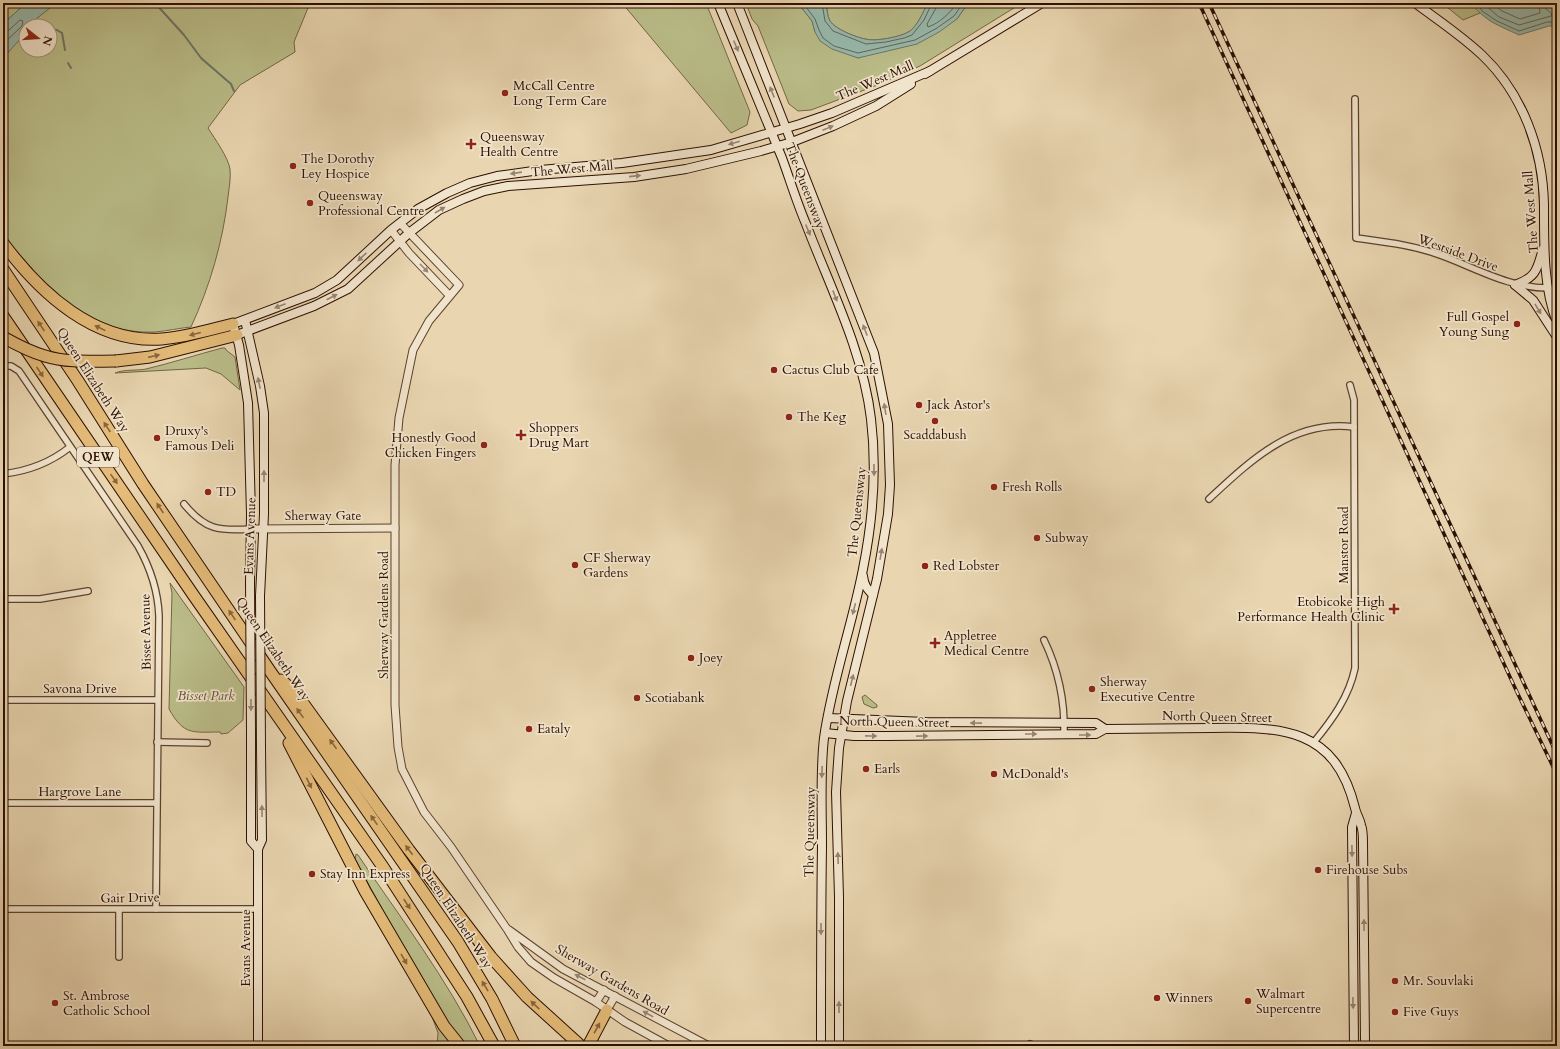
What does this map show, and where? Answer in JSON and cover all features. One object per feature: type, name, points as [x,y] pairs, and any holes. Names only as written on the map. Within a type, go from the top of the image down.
[{"type":"highway","points":[[3,243],[35,281],[59,304],[81,319],[109,332],[137,338],[160,339],[184,337],[233,324]]},
{"type":"highway","name":"Queen Elizabeth Way","points":[[3,269],[144,484],[270,671],[458,942],[492,999],[515,1046]]},
{"type":"highway","name":"QEW","points":[[3,316],[46,381],[273,710]]},
{"type":"highway","points":[[3,338],[46,357],[73,360],[116,361],[150,357],[237,335]]},
{"type":"highway","points":[[270,671],[295,692],[409,850],[491,957],[527,997],[563,1032],[581,1046]]},
{"type":"highway","points":[[273,710],[365,891],[444,1026],[460,1046]]},
{"type":"highway","points":[[273,710],[383,867],[467,997],[494,1046]]},
{"type":"highway","points":[[588,1046],[607,1010]]},
{"type":"main road","name":"The Queensway","points":[[718,3],[777,146],[806,225],[838,305],[858,360],[867,394],[871,417],[874,476],[872,513],[863,572],[825,733],[822,779],[821,1046]]},
{"type":"main road","name":"The Queensway","points":[[737,3],[874,353],[888,424],[890,486],[888,514],[873,595],[844,718],[839,748],[836,792],[839,897],[839,1046]]},
{"type":"main road","name":"The West Mall","points":[[237,335],[314,306],[348,289],[398,240],[439,210],[463,199],[484,191],[508,186],[634,176],[686,169],[792,142],[833,126],[876,106],[930,71],[1042,3]]},
{"type":"main road","name":"The West Mall","points":[[1415,3],[1483,56],[1502,77],[1516,98],[1526,118],[1541,167],[1548,288],[1557,322]]},
{"type":"main road","name":"The West Mall","points":[[233,324],[315,293],[337,280],[391,230],[418,209],[447,193],[470,183],[497,176],[540,170],[622,163],[711,150],[832,113],[930,71]]},
{"type":"main road","points":[[1545,245],[1537,269],[1533,276],[1515,285],[1533,300],[1557,337]]},
{"type":"main road","name":"Evans Avenue","points":[[245,320],[260,386],[264,413],[263,528],[260,596],[262,840],[258,849],[258,1046]]},
{"type":"main road","name":"Evans Avenue","points":[[233,324],[237,335],[248,403],[252,841],[258,849]]},
{"type":"main road","points":[[863,572],[865,586],[873,595]]},
{"type":"main road","name":"North Queen Street","points":[[828,718],[926,722],[1096,723],[1105,729]]},
{"type":"main road","name":"North Queen Street","points":[[825,733],[888,736],[1096,734],[1105,729],[1258,728],[1290,732],[1314,742],[1330,756],[1340,770],[1348,786],[1356,813],[1362,825],[1364,1046]]},
{"type":"main road","name":"North Queen Street","points":[[1354,1046],[1352,827],[1356,813]]},
{"type":"street","name":"Westside Drive","points":[[1355,99],[1356,238],[1399,244],[1439,255],[1515,285],[1548,288]]},
{"type":"street","points":[[400,223],[408,233]]},
{"type":"street","points":[[391,230],[398,240],[449,295]]},
{"type":"street","name":"Sherway Gardens Road","points":[[408,233],[459,285],[449,295],[429,321],[416,342],[410,359],[397,439],[395,465],[396,726],[402,769],[424,812],[451,847],[518,947],[531,962],[554,978],[596,1002],[625,1022],[669,1046]]},
{"type":"street","name":"Bisset Avenue","points":[[3,366],[11,366],[19,371],[138,546],[151,571],[158,602],[156,909]]},
{"type":"street","name":"Manstor Road","points":[[1314,742],[1344,700],[1352,682],[1354,668],[1354,400],[1350,385]]},
{"type":"street","points":[[1209,499],[1248,463],[1267,449],[1284,440],[1319,427],[1354,427]]},
{"type":"street","points":[[3,474],[32,468],[56,457],[70,447]]},
{"type":"street","points":[[184,504],[198,519],[211,527],[222,529],[250,529]]},
{"type":"street","name":"Sherway Gate","points":[[250,529],[395,528]]},
{"type":"street","points":[[3,599],[40,599],[88,591]]},
{"type":"street","points":[[1044,640],[1050,652],[1060,685],[1064,734]]},
{"type":"street","name":"Savona Drive","points":[[3,700],[157,700]]},
{"type":"street","points":[[157,742],[207,743]]},
{"type":"street","name":"Hargrove Lane","points":[[3,803],[156,803]]},
{"type":"street","name":"Gair Drive","points":[[3,909],[258,909]]},
{"type":"street","points":[[118,957],[119,910]]},
{"type":"street","name":"Sherway Gardens Road","points":[[507,929],[563,968],[709,1046]]},
{"type":"street","points":[[596,1002],[604,990]]},
{"type":"street","points":[[607,1010],[614,996]]},
{"type":"green space","points":[[3,3],[26,3],[3,24]]},
{"type":"green space","points":[[56,3],[310,3],[294,42],[295,52],[240,85],[208,128],[227,159],[230,169],[230,179],[226,214],[215,263],[204,296],[191,327],[155,332],[130,331],[107,325],[87,316],[68,303],[51,288],[3,235],[3,58],[18,41],[18,58],[58,58],[58,18],[37,18]]},
{"type":"green space","points":[[622,3],[706,3],[750,112],[747,125],[731,133]]},
{"type":"green space","points":[[746,3],[798,3],[812,21],[815,32],[858,58],[957,19],[968,3],[1022,3],[920,66],[875,86],[811,110],[798,111],[789,104],[758,26],[752,19]]},
{"type":"green space","points":[[826,3],[928,3],[918,22],[910,31],[895,37],[869,40],[836,27],[829,19]]},
{"type":"green space","points":[[1442,3],[1471,3],[1480,13],[1463,20]]},
{"type":"green space","points":[[225,348],[235,357],[240,390],[221,374],[206,368],[115,373],[146,369]]},
{"type":"green space","name":"Bisset Park","points":[[170,583],[244,687],[243,720],[228,733],[221,734],[220,732],[190,731],[174,718],[169,709],[172,593]]},
{"type":"green space","points":[[865,695],[877,705],[877,707],[873,708],[864,704],[862,697]]},
{"type":"green space","points":[[356,854],[438,972],[480,1046],[437,1046],[438,1033],[415,970],[355,859]]},
{"type":"water","points":[[26,3],[56,3],[37,18],[18,18],[18,42],[3,58],[3,24]]},
{"type":"water","points":[[798,3],[826,3],[829,19],[836,27],[856,36],[869,40],[875,40],[895,37],[910,31],[918,22],[928,3],[968,3],[957,19],[939,32],[917,44],[858,58],[832,49],[820,41],[815,32],[812,21]]},
{"type":"water","points":[[1471,3],[1551,3],[1557,6],[1557,26],[1549,26],[1519,35],[1487,19]]},
{"type":"waterway","points":[[155,3],[184,35],[201,58],[231,84],[234,91]]},
{"type":"waterway","points":[[58,31],[62,33],[65,50]]},
{"type":"waterway","points":[[68,63],[71,68]]},
{"type":"railway","points":[[1199,3],[1516,690],[1557,775]]},
{"type":"railway","points":[[1209,3],[1557,755]]},
{"type":"place","name":"McCall Centre Long Term Care","points":[[505,93]]},
{"type":"place","name":"Queensway Health Centre","points":[[471,144]]},
{"type":"place","name":"The Dorothy Ley Hospice","points":[[293,166]]},
{"type":"place","name":"Queensway Professional Centre","points":[[310,203]]},
{"type":"place","name":"Full Gospel Young Sung","points":[[1517,324]]},
{"type":"place","name":"Cactus Club Cafe","points":[[774,370]]},
{"type":"place","name":"Jack Astor's","points":[[919,405]]},
{"type":"place","name":"The Keg","points":[[789,417]]},
{"type":"place","name":"Scaddabush","points":[[935,421]]},
{"type":"place","name":"Shoppers Drug Mart","points":[[521,435]]},
{"type":"place","name":"Druxy's Famous Deli","points":[[157,438]]},
{"type":"place","name":"Honestly Good Chicken Fingers","points":[[484,445]]},
{"type":"place","name":"Fresh Rolls","points":[[994,487]]},
{"type":"place","name":"TD","points":[[208,492]]},
{"type":"place","name":"Subway","points":[[1037,538]]},
{"type":"place","name":"CF Sherway Gardens","points":[[575,565]]},
{"type":"place","name":"Red Lobster","points":[[925,566]]},
{"type":"place","name":"Etobicoke High Performance Health Clinic","points":[[1394,609]]},
{"type":"place","name":"Appletree Medical Centre","points":[[935,643]]},
{"type":"place","name":"Joey","points":[[691,658]]},
{"type":"place","name":"Sherway Executive Centre","points":[[1092,689]]},
{"type":"place","name":"Scotiabank","points":[[637,698]]},
{"type":"place","name":"Eataly","points":[[529,729]]},
{"type":"place","name":"Earls","points":[[866,769]]},
{"type":"place","name":"McDonald's","points":[[994,774]]},
{"type":"place","name":"Firehouse Subs","points":[[1318,870]]},
{"type":"place","name":"Stay Inn Express","points":[[312,874]]},
{"type":"place","name":"Mr. Souvlaki","points":[[1395,981]]},
{"type":"place","name":"Winners","points":[[1157,998]]},
{"type":"place","name":"Walmart Supercentre","points":[[1248,1001]]},
{"type":"place","name":"St. Ambrose Catholic School","points":[[55,1003]]},
{"type":"place","name":"Five Guys","points":[[1395,1012]]}]
